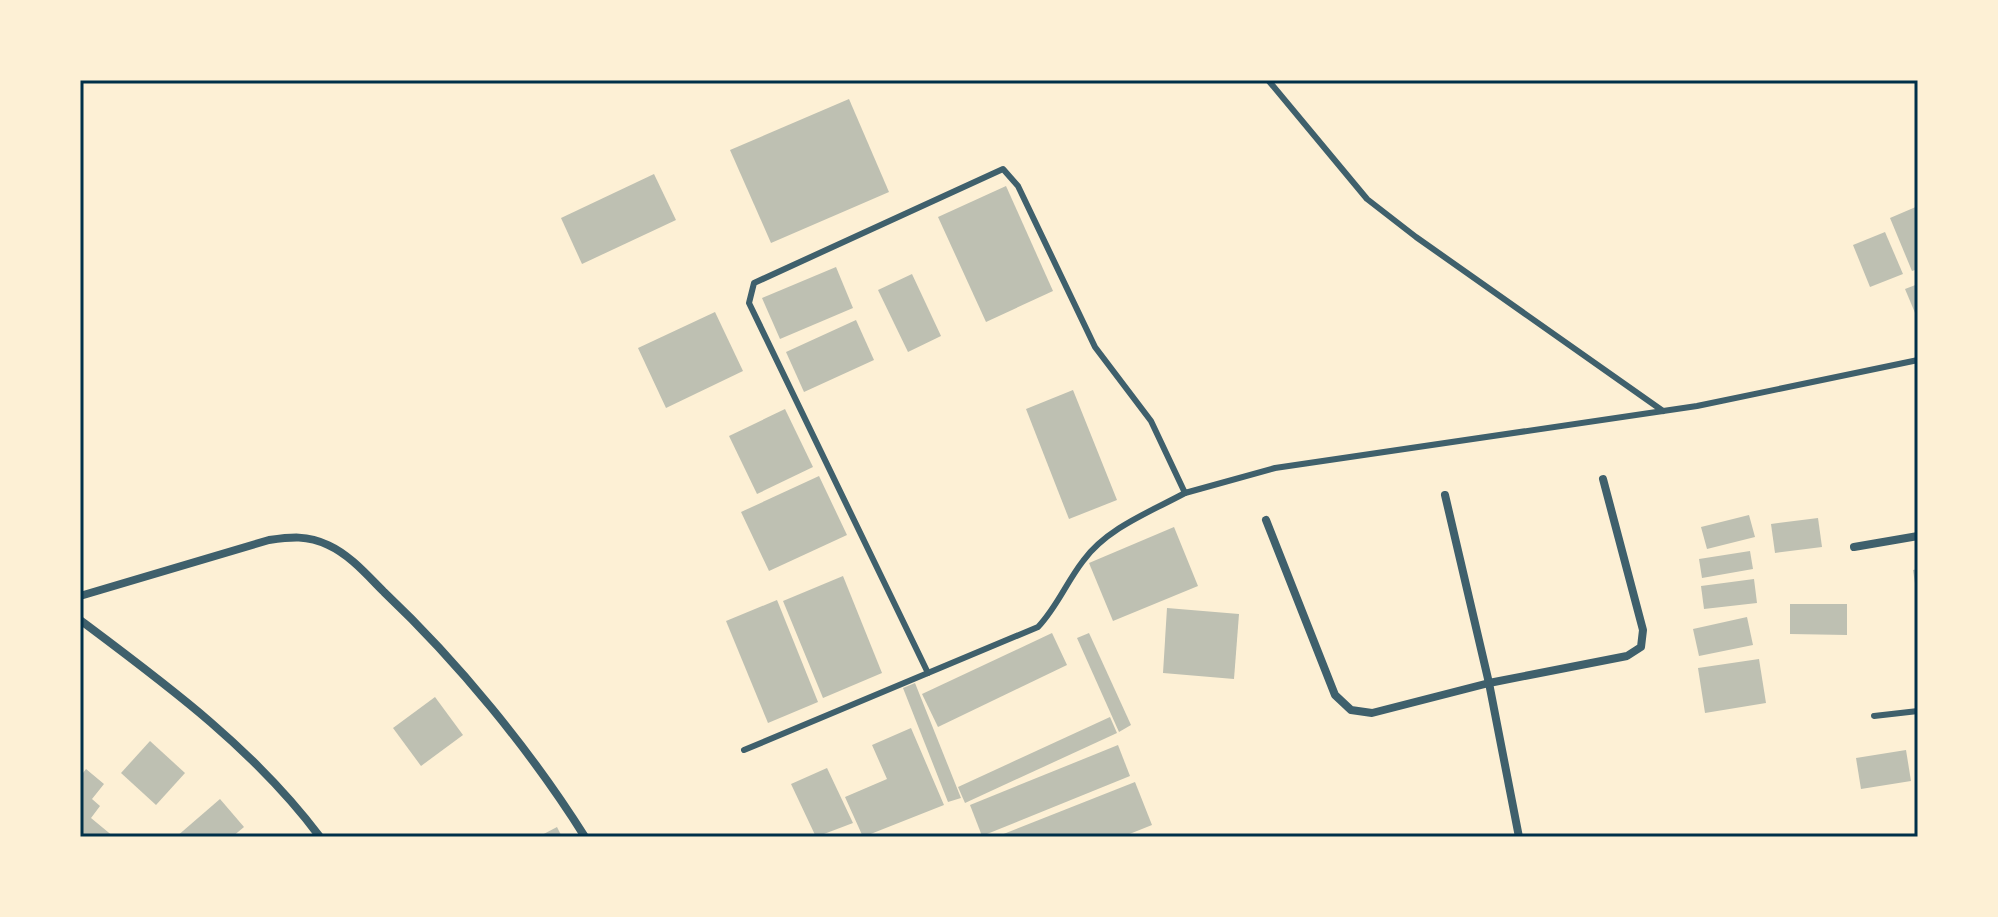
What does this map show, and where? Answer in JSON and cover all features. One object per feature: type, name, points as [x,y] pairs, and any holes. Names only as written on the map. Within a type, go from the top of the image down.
[{"type":"street","points":[[1266,520],[1335,695],[1342,705],[1351,710],[1372,713],[1489,683],[1627,656],[1641,647],[1643,630],[1603,479]]},
{"type":"street","points":[[1445,495],[1489,683],[1519,837]]},
{"type":"street","points":[[80,596],[269,540],[301,536],[329,545],[351,560],[419,625],[498,717],[585,837]]},
{"type":"street","points":[[1854,547],[1918,536]]},
{"type":"street","points":[[80,620],[205,714],[297,806],[320,837]]},
{"type":"lane","points":[[1268,80],[1367,199],[1663,411]]},
{"type":"lane","points":[[928,673],[749,303],[754,283],[1003,169],[1018,186],[1095,347],[1151,421],[1185,493]]},
{"type":"lane","points":[[744,750],[1038,627],[1052,612],[1082,562],[1095,548],[1122,526],[1185,493],[1275,468],[1663,411],[1918,360]]},
{"type":"lane","points":[[1874,716],[1918,711]]},
{"type":"building","points":[[849,99],[889,192],[771,243],[730,150]]},
{"type":"building","points":[[654,174],[676,220],[582,264],[561,218]]},
{"type":"building","points":[[1006,186],[1053,291],[986,322],[938,217]]},
{"type":"building","points":[[1918,206],[1918,269],[1912,271],[1890,218]]},
{"type":"building","points":[[1885,232],[1903,274],[1870,287],[1853,245]]},
{"type":"building","points":[[836,267],[853,308],[780,339],[762,298]]},
{"type":"building","points":[[912,274],[941,336],[908,352],[878,290]]},
{"type":"building","points":[[1918,284],[1918,320],[1905,289]]},
{"type":"building","points":[[715,312],[743,371],[666,408],[638,348]]},
{"type":"building","points":[[856,320],[874,360],[804,392],[786,352]]},
{"type":"building","points":[[1073,390],[1117,500],[1069,519],[1026,409]]},
{"type":"building","points":[[785,409],[813,467],[757,494],[729,436]]},
{"type":"building","points":[[819,476],[847,535],[769,571],[741,512]]},
{"type":"building","points":[[1749,515],[1755,537],[1707,549],[1701,527]]},
{"type":"building","points":[[1818,518],[1822,547],[1775,553],[1771,524]]},
{"type":"building","points":[[1174,527],[1198,586],[1113,621],[1089,563]]},
{"type":"building","points":[[1750,551],[1753,569],[1702,578],[1699,559]]},
{"type":"building","points":[[1918,569],[1918,590],[1916,590],[1913,570]]},
{"type":"building","points":[[843,576],[882,673],[823,698],[783,601]]},
{"type":"building","points":[[1754,579],[1757,603],[1704,609],[1701,586]]},
{"type":"building","points":[[777,600],[818,702],[768,723],[726,621]]},
{"type":"building","points":[[1790,604],[1847,604],[1847,635],[1790,634]]},
{"type":"building","points":[[1167,608],[1239,614],[1234,679],[1163,673]]},
{"type":"building","points":[[1747,617],[1753,645],[1699,656],[1693,629]]},
{"type":"building","points":[[1052,633],[1067,665],[938,727],[922,694]]},
{"type":"building","points":[[1089,633],[1131,725],[1119,732],[1077,638]]},
{"type":"building","points":[[1759,659],[1766,703],[1705,713],[1698,668]]},
{"type":"building","points":[[915,683],[961,798],[948,802],[903,688]]},
{"type":"building","points":[[435,697],[463,735],[421,766],[393,728]]},
{"type":"building","points":[[1110,717],[1117,733],[965,803],[958,787]]},
{"type":"building","points":[[911,728],[944,805],[863,837],[845,797],[887,779],[872,745]]},
{"type":"building","points":[[150,741],[185,773],[156,805],[121,773]]},
{"type":"building","points":[[1118,745],[1130,776],[982,836],[970,805]]},
{"type":"building","points":[[1906,750],[1911,781],[1861,789],[1856,758]]},
{"type":"building","points":[[827,768],[853,823],[816,837],[791,784]]},
{"type":"building","points":[[86,769],[104,784],[92,799],[100,806],[91,818],[114,837],[80,837],[80,777]]},
{"type":"building","points":[[1135,782],[1152,825],[1122,837],[996,837]]},
{"type":"building","points":[[220,799],[244,827],[232,837],[176,837]]},
{"type":"building","points":[[557,827],[562,837],[538,837]]}]
